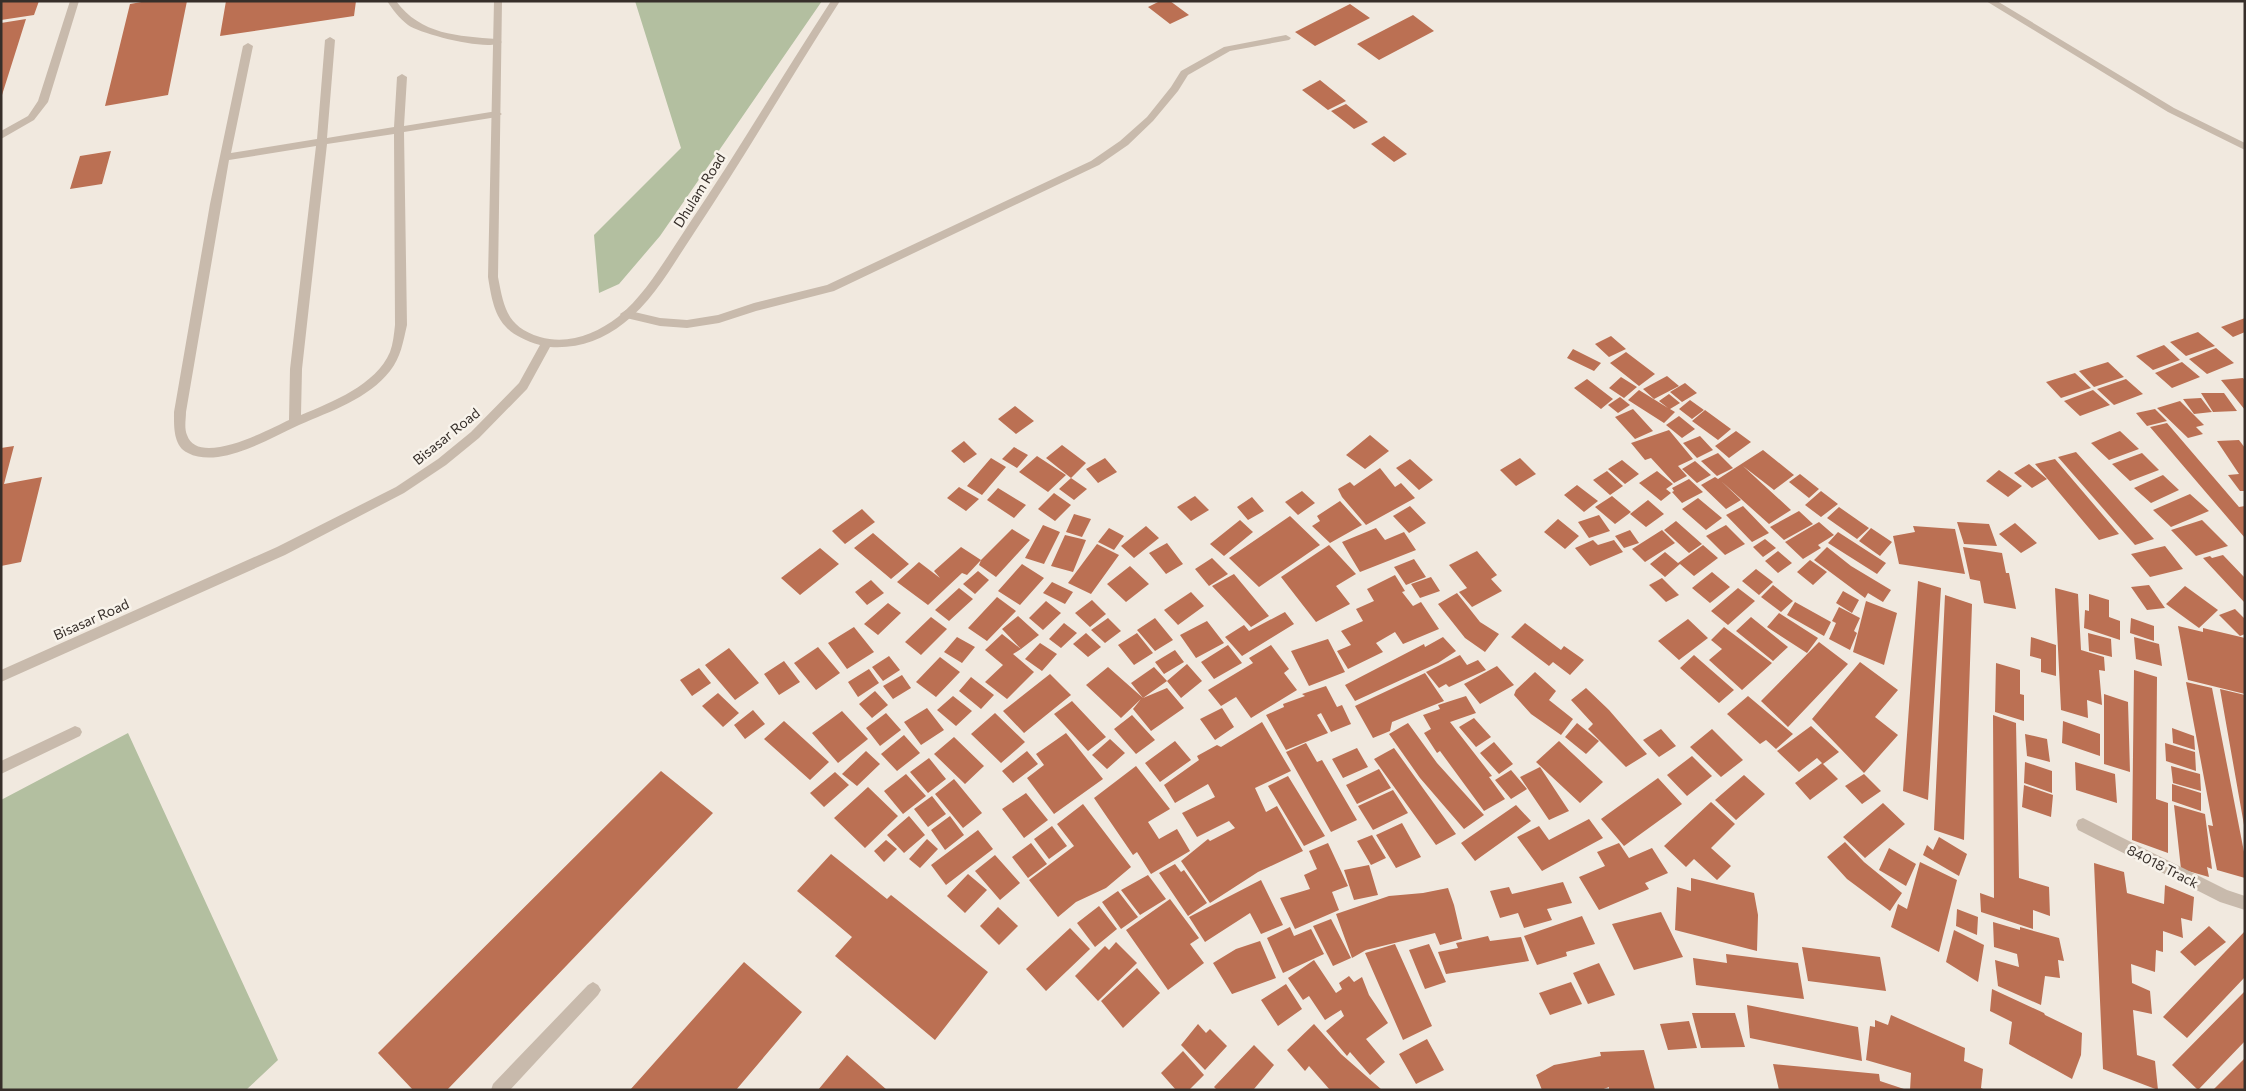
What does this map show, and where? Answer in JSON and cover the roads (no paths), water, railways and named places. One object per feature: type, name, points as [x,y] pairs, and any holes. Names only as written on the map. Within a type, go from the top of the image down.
[{"type":"street","points":[[1,136],[31,118],[43,102],[75,1]]},
{"type":"street","points":[[391,1],[406,20],[433,34],[497,42]]},
{"type":"street","points":[[498,1],[493,278],[498,311],[511,329],[527,338],[546,343]]},
{"type":"street","name":"Dhulam Road","points":[[546,343],[560,345],[592,337],[612,327],[636,305],[696,223],[808,42],[836,1]]},
{"type":"street","points":[[1990,1],[2171,110],[2245,147]]},
{"type":"street","points":[[626,314],[660,322],[687,324],[719,318],[830,288],[1094,163],[1124,143],[1150,118],[1175,89],[1184,73],[1227,49],[1286,38]]},
{"type":"street","points":[[295,422],[296,369],[322,141],[330,40]]},
{"type":"street","points":[[248,46],[215,204],[182,403],[181,438],[188,448],[198,453],[211,454],[244,444],[330,408],[358,392],[380,375],[394,356],[401,325],[399,129],[402,77]]},
{"type":"street","points":[[226,157],[496,114]]},
{"type":"street","name":"Bisasar Road","points":[[1,676],[281,551],[400,490],[442,462],[475,435],[523,386],[546,343]]},
{"type":"street","points":[[1,768],[75,732]]},
{"type":"street","name":"84018 Track","points":[[2083,825],[2225,897],[2245,903]]},
{"type":"street","points":[[499,1090],[593,990]]}]
